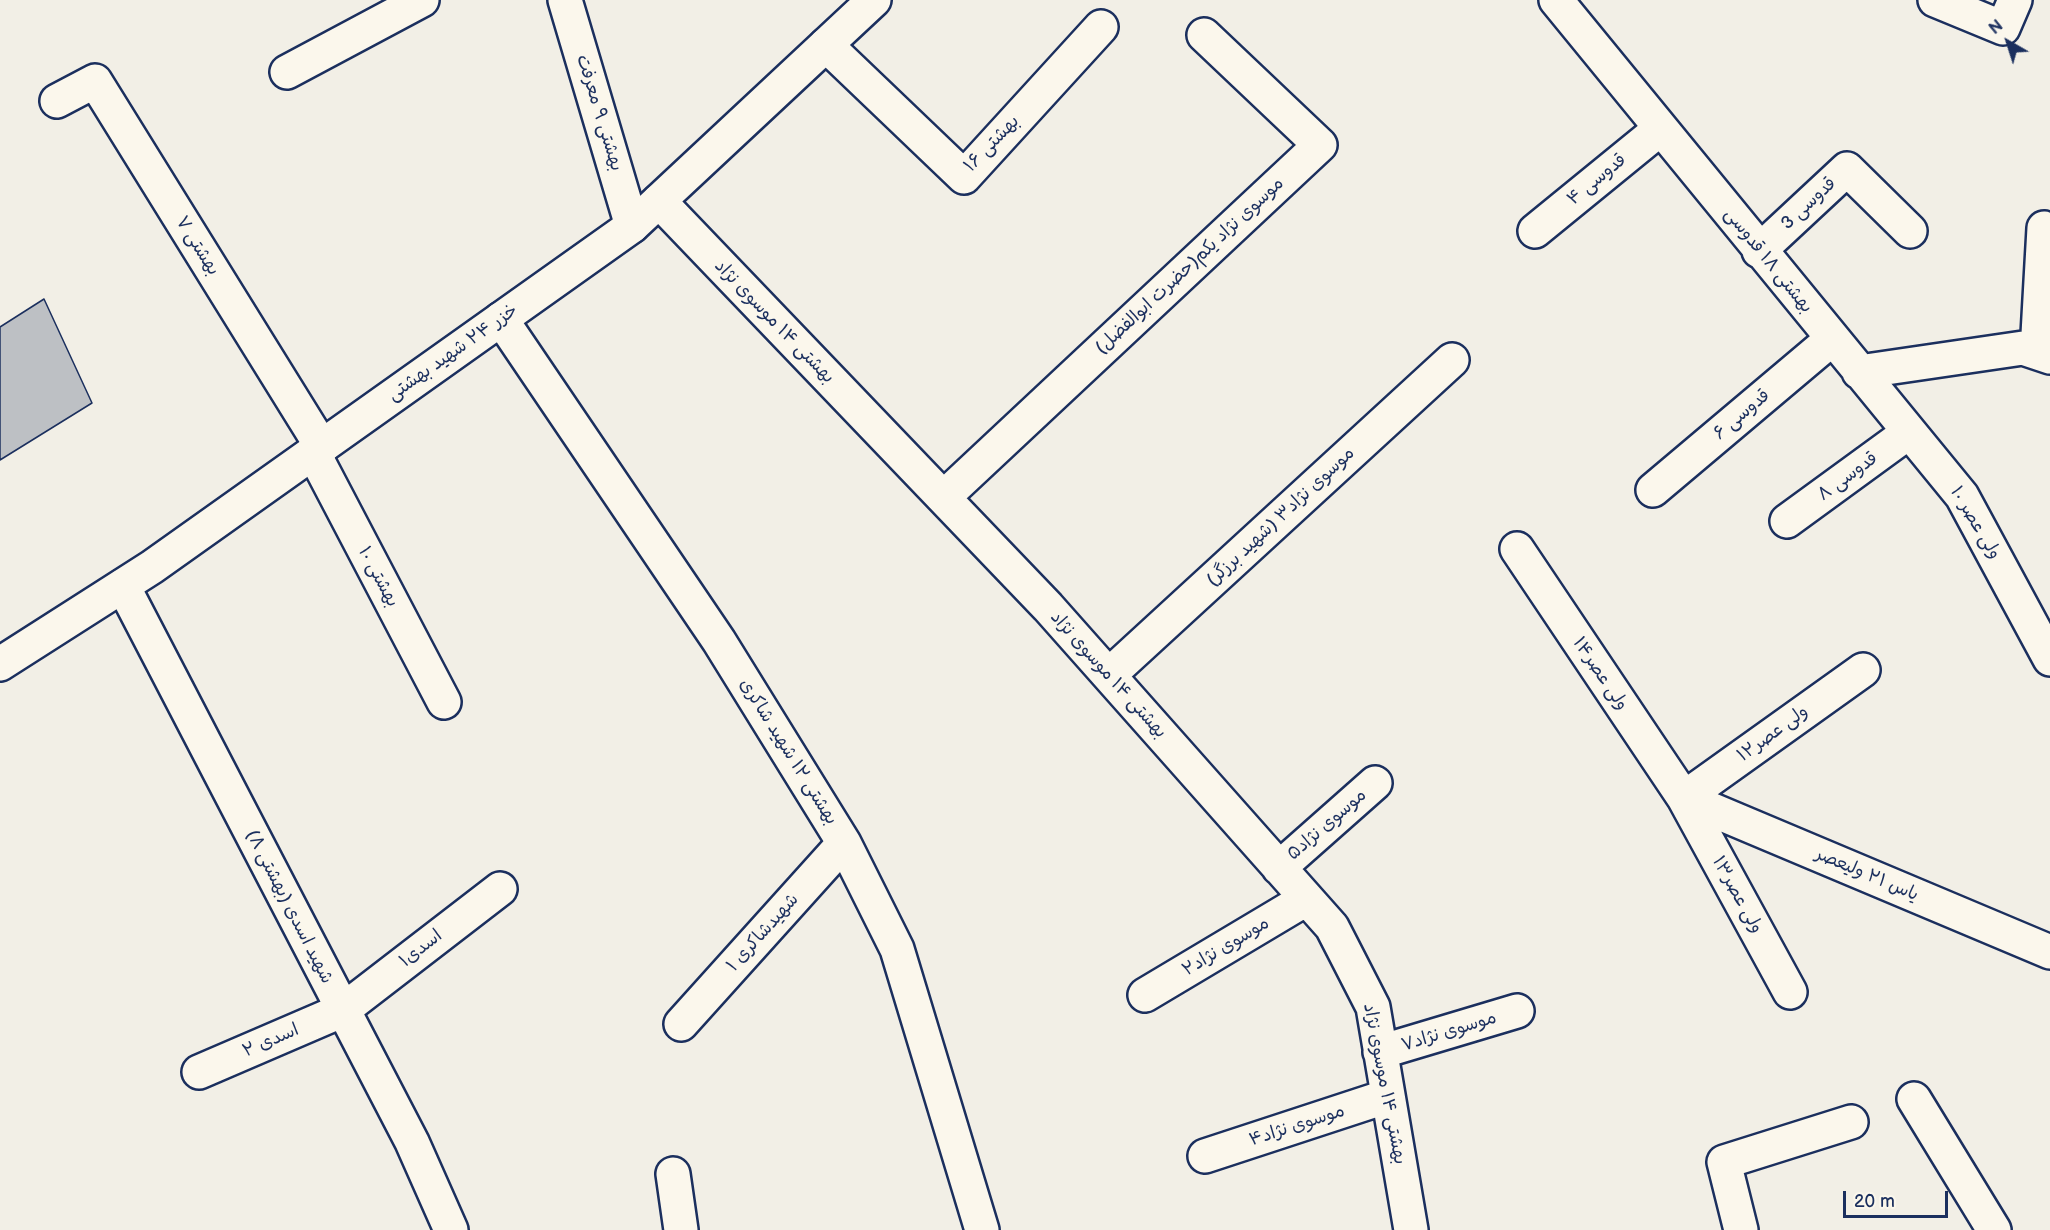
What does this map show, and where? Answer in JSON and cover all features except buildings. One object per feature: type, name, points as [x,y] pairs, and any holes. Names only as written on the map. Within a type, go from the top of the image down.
[{"type":"street","points":[[287,72],[422,0]]},
{"type":"street","name":"بهشتی ۹ معرفت","points":[[565,0],[632,226]]},
{"type":"street","name":"خزر ۲۴ شهید بهشتی","points":[[0,664],[123,586],[632,226],[874,0]]},
{"type":"street","name":"بهشتی ۱۸ قدوسی","points":[[1556,0],[1859,372]]},
{"type":"street","points":[[1935,0],[2003,28],[2015,0]]},
{"type":"street","name":"بهشتی ۱۶","points":[[826,45],[964,177],[1101,27]]},
{"type":"street","name":"موسوی نژاد یکم(حضرت ابوالفضل)","points":[[944,497],[1320,145],[1204,35]]},
{"type":"street","name":"بهشتی ۷","points":[[57,101],[95,81],[318,450]]},
{"type":"street","name":"قدوسی ۴","points":[[1535,231],[1660,129]]},
{"type":"street","name":"قدوسی 3","points":[[1759,251],[1847,169],[1910,231]]},
{"type":"street","name":"بهشتی ۱۴ موسوی نژاد","points":[[659,201],[1048,607],[1332,927],[1373,1007],[1411,1230]]},
{"type":"street","points":[[1859,372],[2023,348],[2044,355],[2044,228]]},
{"type":"street","name":"بهشتی ۱۲ شهید شاکری","points":[[501,319],[719,641],[844,843],[897,949],[982,1230]]},
{"type":"street","name":"قدوسی ۶","points":[[1653,490],[1832,339]]},
{"type":"street","name":"موسوی نژاد۳ (شهید برزگر)","points":[[1109,675],[1452,360]]},
{"type":"street","name":"ولی عصر ۱۰","points":[[1859,372],[1962,496],[2050,659]]},
{"type":"street","name":"قدوسی ۸","points":[[1787,521],[1909,432]]},
{"type":"street","name":"بهشتی ۱۰","points":[[318,450],[444,702]]},
{"type":"street","name":"ولی عصر۱۴","points":[[1517,549],[1684,798]]},
{"type":"street","name":"شهید اسدی (بهشتی ۸)","points":[[123,586],[412,1142],[451,1230]]},
{"type":"street","name":"ولی عصر۱۲","points":[[1684,798],[1863,670]]},
{"type":"street","name":"موسوی نژاد۵","points":[[1279,868],[1375,783]]},
{"type":"street","name":"یاس ۲۱ ولیعصر","points":[[1684,798],[2050,952]]},
{"type":"street","name":"ولی عصر۱۳","points":[[1684,798],[1790,992]]},
{"type":"street","name":"شهیدشاکری ۱","points":[[681,1024],[844,843]]},
{"type":"street","name":"اسدی۱","points":[[343,1010],[500,889]]},
{"type":"street","name":"موسوی نژاد۲","points":[[1145,995],[1306,899]]},
{"type":"street","name":"اسدی ۲","points":[[199,1072],[343,1010]]},
{"type":"street","name":"موسوی نژاد۷","points":[[1380,1052],[1517,1011]]},
{"type":"street","name":"موسوی نژاد۴","points":[[1205,1156],[1388,1096]]},
{"type":"street","points":[[1914,1099],[1994,1230]]},
{"type":"street","points":[[1741,1230],[1724,1162],[1851,1122]]},
{"type":"street","points":[[673,1174],[681,1230]]}]
